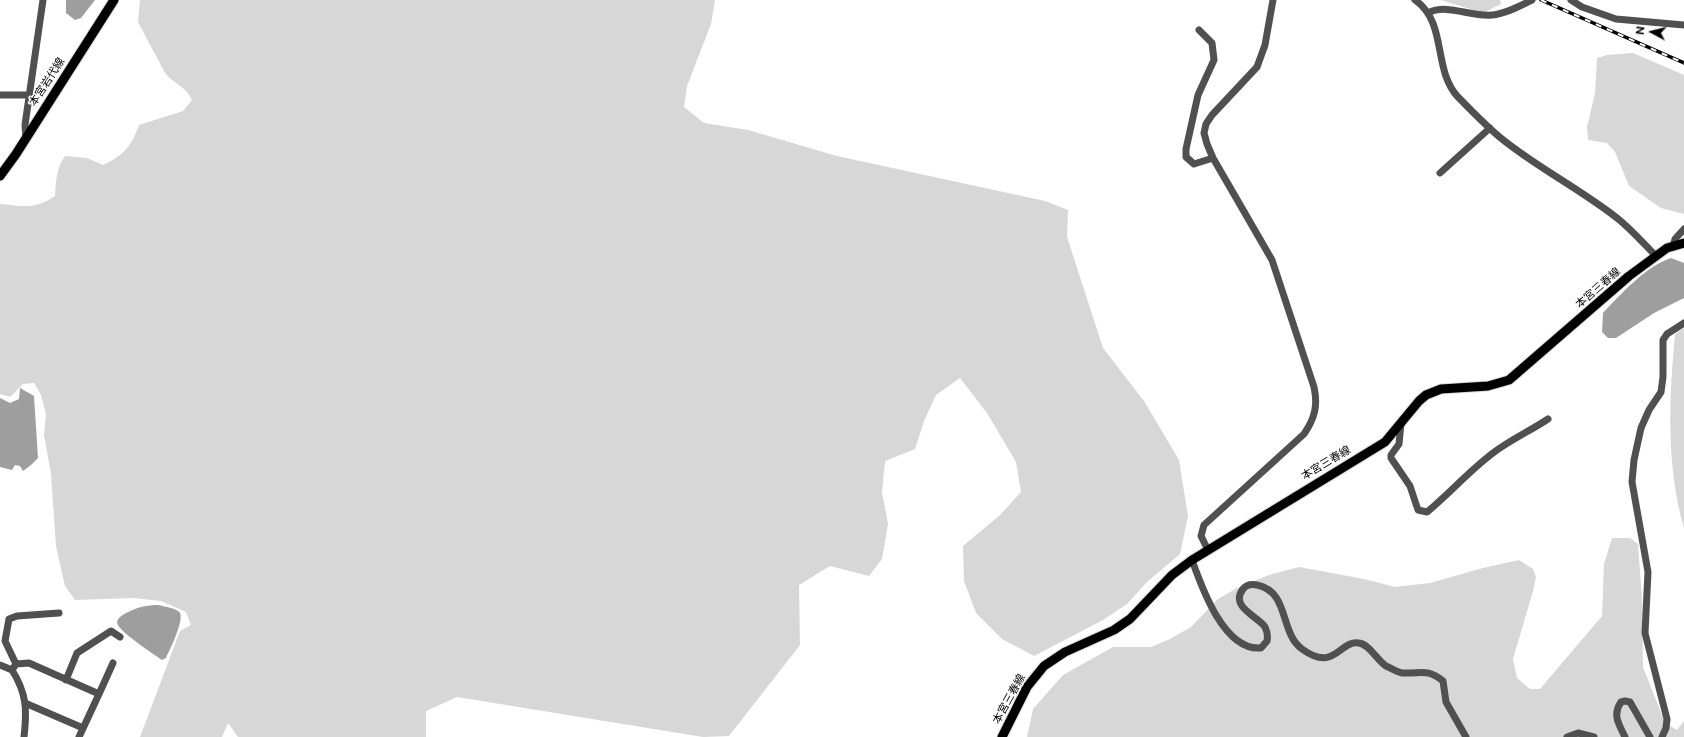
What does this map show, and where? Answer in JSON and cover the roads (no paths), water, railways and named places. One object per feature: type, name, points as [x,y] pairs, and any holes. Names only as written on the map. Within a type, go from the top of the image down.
[{"type":"main road","name":"本宮岩代線","points":[[0,176],[26,139],[114,0]]},
{"type":"main road","name":"本宮三春線","points":[[1002,737],[1024,692],[1044,666],[1065,652],[1114,630],[1134,615],[1172,575],[1192,560],[1385,442],[1422,398],[1435,391],[1496,385],[1509,380],[1620,284],[1656,256],[1667,248],[1684,244]]},
{"type":"street","points":[[26,139],[25,125],[43,0]]},
{"type":"street","points":[[1208,550],[1201,536],[1204,525],[1304,434],[1314,418],[1316,398],[1272,260],[1213,158],[1204,133],[1206,124],[1212,115],[1257,67],[1265,45],[1274,0]]},
{"type":"street","points":[[1415,0],[1428,13],[1436,32],[1447,83],[1458,96],[1490,128],[1528,159],[1618,218],[1656,256]]},
{"type":"street","points":[[1428,13],[1435,9],[1443,8],[1470,14],[1493,15],[1532,0]]},
{"type":"street","points":[[1571,0],[1582,7],[1616,19],[1684,25]]},
{"type":"street","points":[[1199,30],[1212,43],[1214,60],[1198,95],[1186,149],[1186,157],[1194,164],[1213,158]]},
{"type":"street","points":[[0,95],[30,95]]},
{"type":"street","points":[[1440,173],[1490,128]]},
{"type":"street","points":[[1673,247],[1675,239],[1684,230]]},
{"type":"street","points":[[1662,737],[1666,728],[1667,719],[1646,633],[1645,620],[1648,572],[1633,495],[1632,473],[1644,419],[1661,392],[1663,377],[1663,340],[1667,334],[1684,323]]},
{"type":"street","points":[[1401,424],[1399,444],[1391,455],[1391,458],[1410,486],[1415,506],[1418,510],[1427,512],[1445,497],[1454,485],[1493,454],[1525,431],[1548,419]]},
{"type":"street","points":[[1192,560],[1198,577],[1218,620],[1243,646],[1254,649],[1260,648],[1267,641],[1267,633],[1264,626],[1244,610],[1240,598],[1242,590],[1245,587],[1250,585],[1260,586],[1277,597],[1282,607],[1287,629],[1293,640],[1300,648],[1314,656],[1322,658],[1337,654],[1357,642],[1367,645],[1378,660],[1402,673],[1429,672],[1437,676],[1443,681],[1446,702],[1466,737]]},
{"type":"street","points":[[24,737],[26,715],[25,695],[5,641],[9,619],[17,616],[59,613]]},
{"type":"street","points":[[66,680],[72,661],[77,653],[111,631],[120,637]]},
{"type":"street","points":[[0,665],[14,667],[29,663],[99,694]]},
{"type":"street","points":[[79,737],[113,663]]},
{"type":"street","points":[[1625,737],[1616,717],[1618,706],[1625,700],[1630,702],[1650,737]]},
{"type":"street","points":[[25,703],[83,728]]},
{"type":"street","points":[[1567,737],[1578,733],[1594,737]]},
{"type":"railway","points":[[1541,0],[1684,63]]}]
